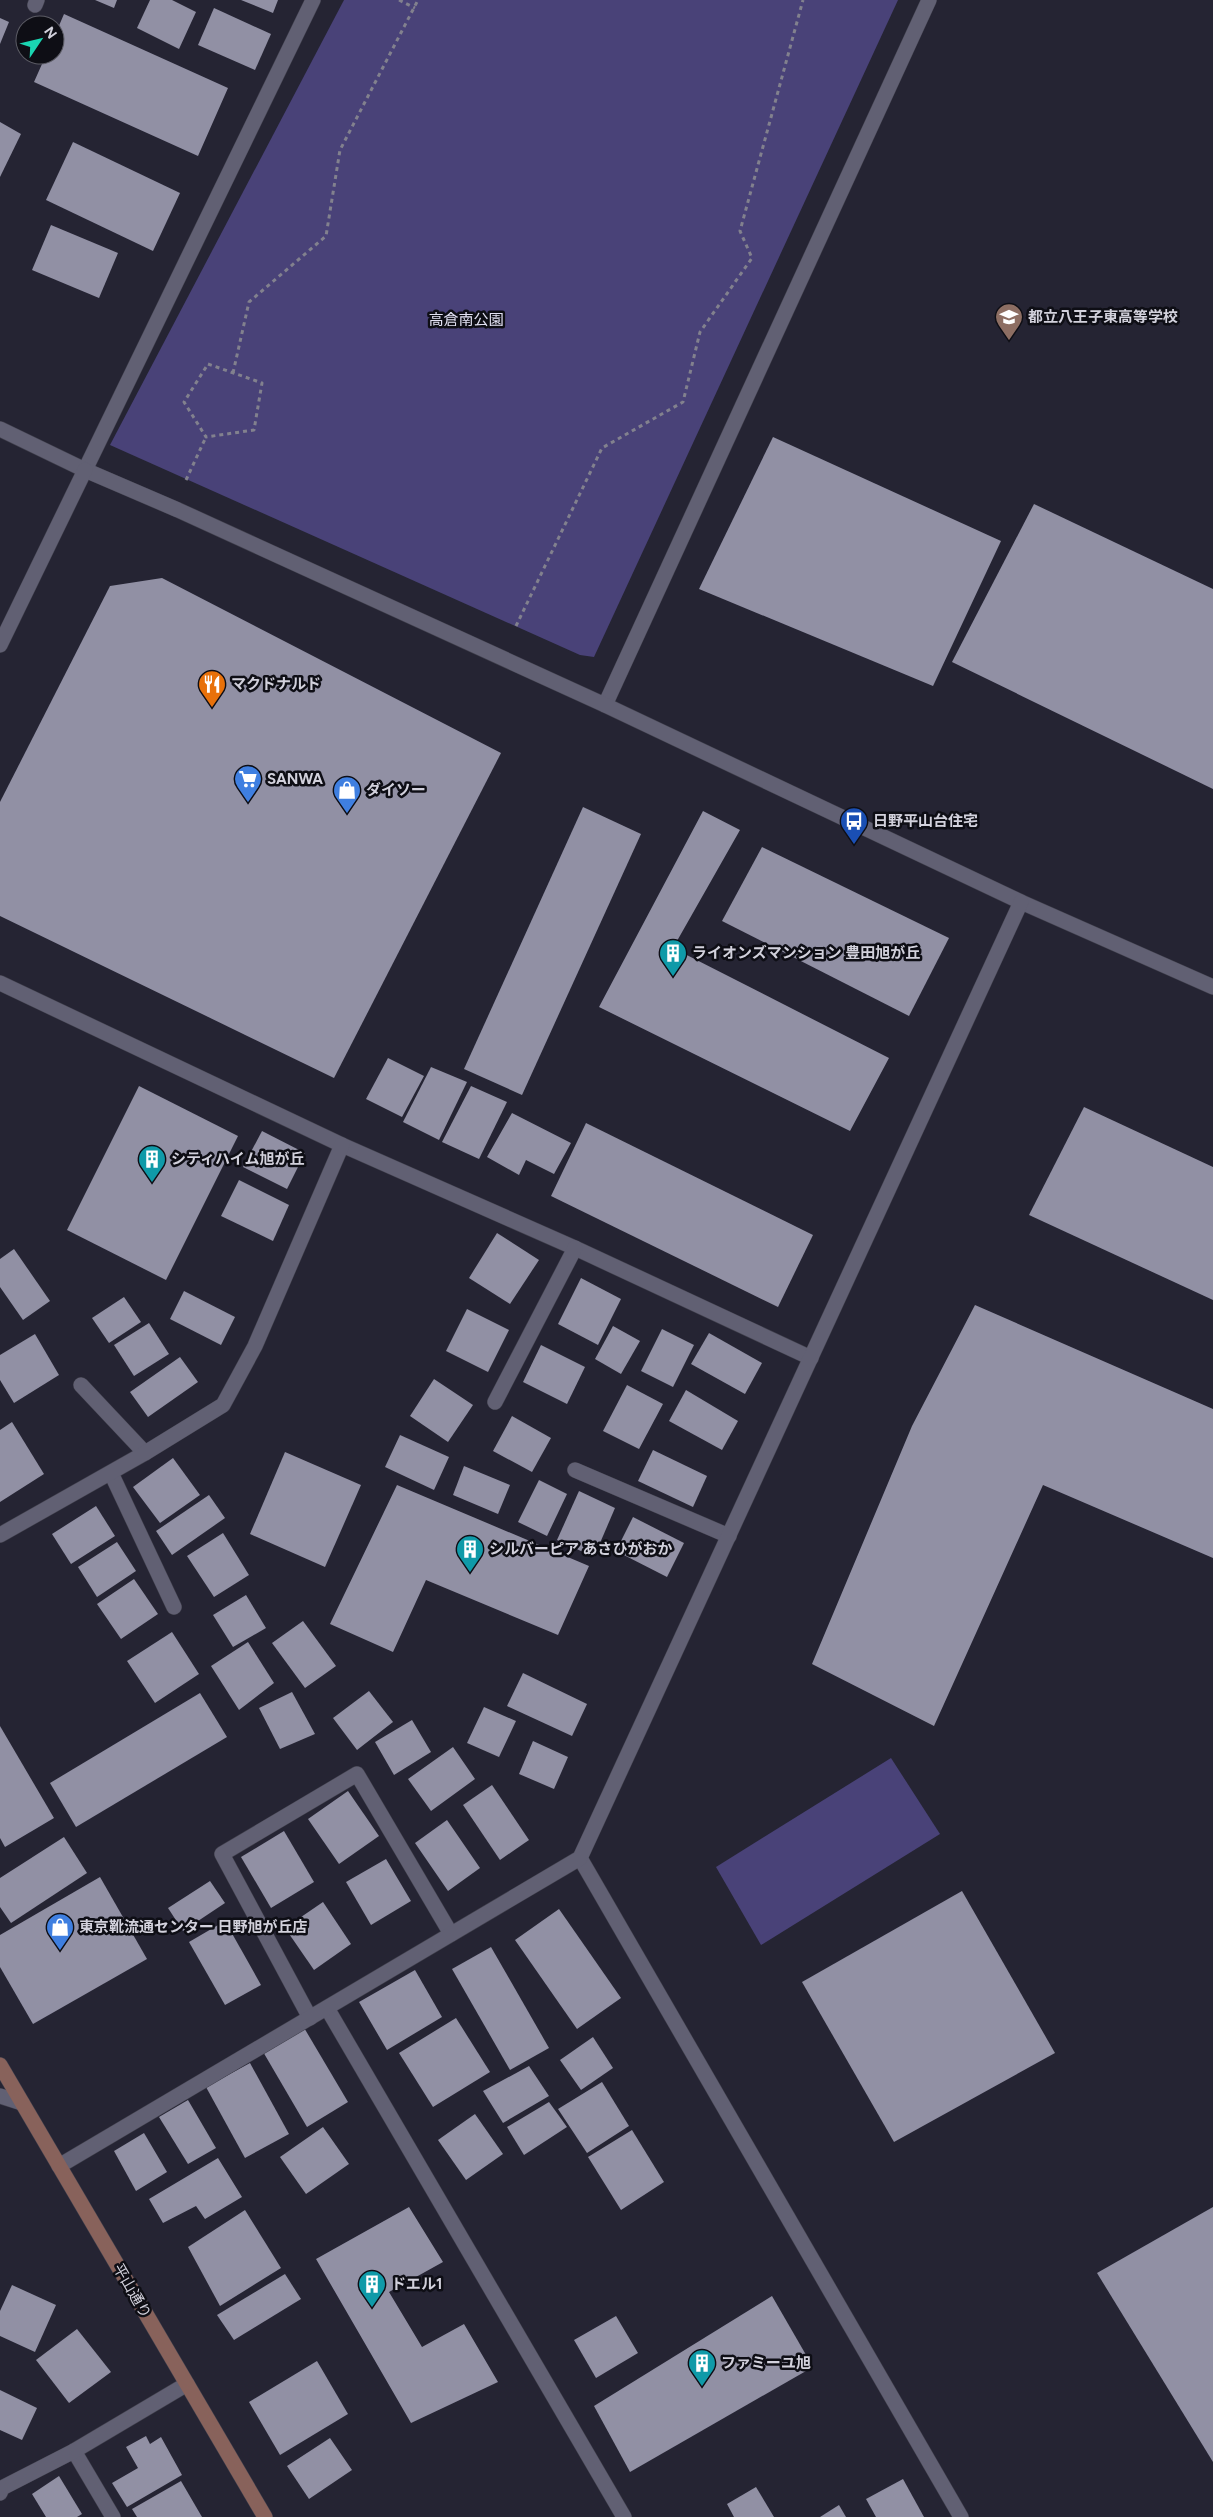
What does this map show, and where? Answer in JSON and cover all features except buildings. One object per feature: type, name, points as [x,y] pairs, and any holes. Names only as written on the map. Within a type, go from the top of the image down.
[{"type":"main road","name":"平山通り","points":[[0,2065],[265,2517]]},
{"type":"street","points":[[0,645],[313,0]]},
{"type":"street","points":[[605,705],[929,0]]},
{"type":"street","points":[[0,429],[85,470],[178,510],[605,705],[1021,902],[1213,987]]},
{"type":"street","points":[[59,2166],[580,1858],[1021,902]]},
{"type":"street","points":[[0,983],[342,1145],[575,1248],[811,1358]]},
{"type":"street","points":[[0,1535],[145,1453],[223,1405],[255,1346],[342,1145]]},
{"type":"street","points":[[495,1402],[575,1248]]},
{"type":"street","points":[[81,1385],[145,1453]]},
{"type":"street","points":[[576,1470],[729,1536]]},
{"type":"street","points":[[111,1472],[174,1607]]},
{"type":"street","points":[[310,2018],[222,1854],[357,1774],[451,1934]]},
{"type":"street","points":[[580,1858],[960,2517]]},
{"type":"street","points":[[327,2008],[624,2517]]},
{"type":"street","points":[[0,2096],[22,2103]]},
{"type":"street","points":[[1,2489],[74,2451],[187,2384]]},
{"type":"street","points":[[74,2451],[113,2517]]},
{"type":"path","points":[[398,0],[415,8]]},
{"type":"path","points":[[233,373],[250,302],[326,236],[340,150],[418,0]]},
{"type":"path","points":[[516,626],[602,448],[683,402],[700,332],[752,258],[740,232],[802,0]]},
{"type":"path","points":[[208,364],[262,383],[254,430],[206,437],[184,402],[208,364]]},
{"type":"path","points":[[186,480],[206,437]]},
{"type":"green space","name":"高倉南公園","points":[[344,0],[898,0],[594,657],[580,655],[110,445]]},
{"type":"green space","points":[[891,1758],[940,1834],[761,1945],[716,1867]]},
{"type":"place","name":"都立八王子東高等学校","points":[[1009,341]]},
{"type":"place","name":"マクドナルド","points":[[212,708]]},
{"type":"place","name":"SANWA","points":[[248,803]]},
{"type":"place","name":"ダイソー","points":[[347,814]]},
{"type":"place","name":"日野平山台住宅","points":[[854,845]]},
{"type":"place","name":"ライオンズマンション 豊田旭が丘","points":[[673,977]]},
{"type":"place","name":"シティハイム旭が丘","points":[[152,1183]]},
{"type":"place","name":"シルバーピア あさひがおか","points":[[470,1573]]},
{"type":"place","name":"東京靴流通センター 日野旭が丘店","points":[[60,1951]]},
{"type":"place","name":"ドエル1","points":[[372,2308]]},
{"type":"place","name":"ファミーユ旭","points":[[702,2387]]}]
